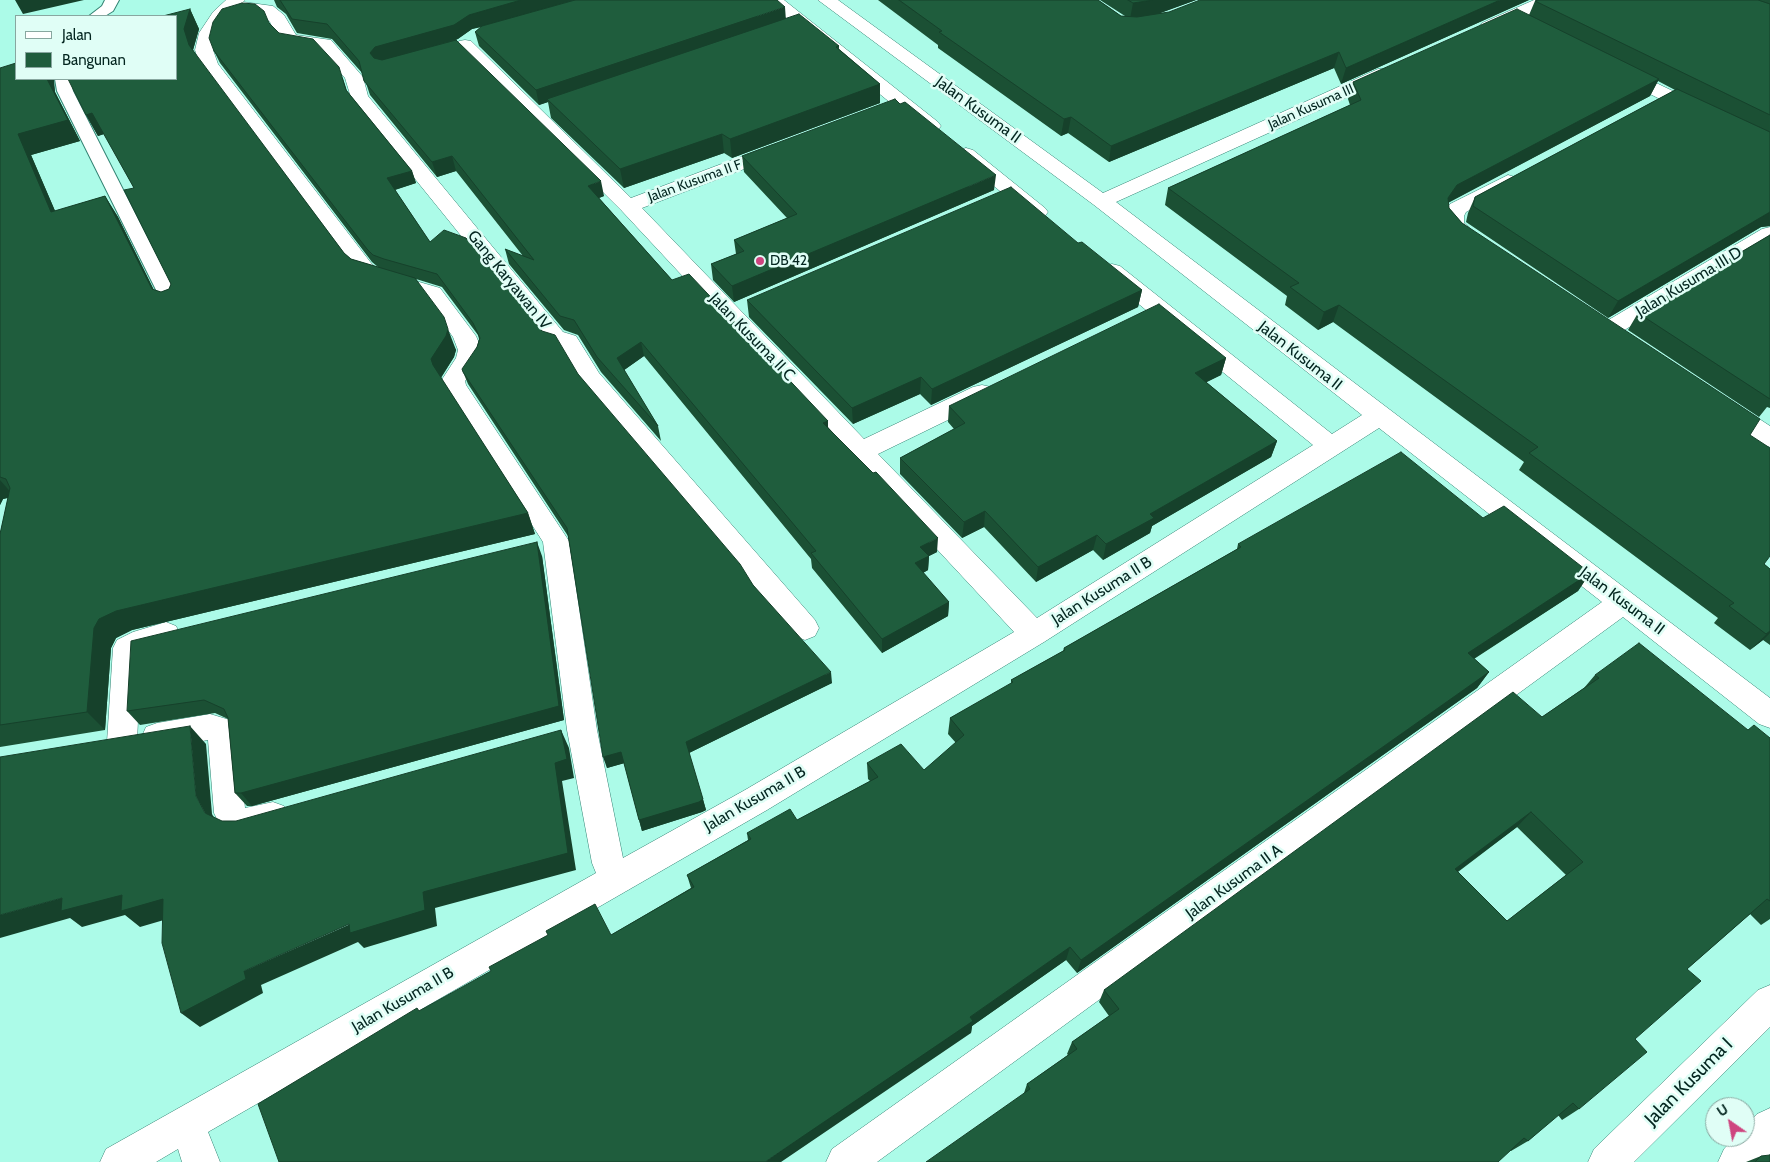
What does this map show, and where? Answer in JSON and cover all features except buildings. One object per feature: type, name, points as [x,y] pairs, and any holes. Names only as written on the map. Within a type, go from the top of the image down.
[{"type":"street","points":[[773,0],[794,27],[894,107],[953,144],[1004,196],[1051,222]]},
{"type":"street","name":"Jalan Kusuma II","points":[[827,0],[1101,201],[1770,715]]},
{"type":"street","points":[[1474,33],[1548,0]]},
{"type":"street","points":[[231,4],[208,33],[204,50],[209,65],[363,268],[369,274],[380,278],[432,293],[444,308],[464,336],[470,350],[468,359],[453,381],[455,386],[556,541],[568,734],[608,862]]},
{"type":"street","name":"Gang Karyawan IV","points":[[231,4],[267,10],[278,19],[285,34],[291,40],[325,44],[348,69],[354,78],[359,97],[548,329],[555,337],[568,341],[591,380],[805,628]]},
{"type":"street","points":[[1510,17],[1527,26]]},
{"type":"street","name":"Jalan Kusuma II C","points":[[464,44],[546,111],[628,206],[739,310],[862,451],[1034,634]]},
{"type":"street","points":[[1606,65],[1711,117]]},
{"type":"street","name":"Jalan Kusuma III","points":[[1101,201],[1401,66]]},
{"type":"street","points":[[1651,105],[1668,96]]},
{"type":"street","points":[[953,144],[1005,130]]},
{"type":"street","name":"Jalan Kusuma II F","points":[[628,206],[793,144]]},
{"type":"street","points":[[1496,256],[1463,234],[1454,224],[1453,216],[1457,208],[1528,170]]},
{"type":"street","name":"Jalan Kusuma III D","points":[[1608,330],[1770,234]]},
{"type":"street","points":[[1097,259],[1149,312],[1332,447]]},
{"type":"street","points":[[862,451],[1006,382]]},
{"type":"street","points":[[1706,396],[1770,438]]},
{"type":"street","name":"Jalan Kusuma II B","points":[[119,1162],[747,805],[1034,634],[1379,416]]},
{"type":"street","points":[[527,548],[556,541]]},
{"type":"street","name":"Jalan Kusuma II A","points":[[845,1162],[1623,602]]},
{"type":"street","points":[[188,628],[143,640],[127,648],[108,744],[210,727],[219,729],[222,732],[230,813],[233,819],[239,822],[252,822],[299,808]]},
{"type":"street","name":"Jalan Kusuma I","points":[[1607,1162],[1770,1002]]},
{"type":"street","points":[[187,1124],[201,1162]]},
{"type":"street","points":[[1737,1162],[1770,1127]]},
{"type":"lane","points":[[98,15],[108,8],[112,0]]},
{"type":"lane","points":[[62,80],[65,91],[174,306]]},
{"type":"place","name":"DB 42","points":[[760,261]]}]
